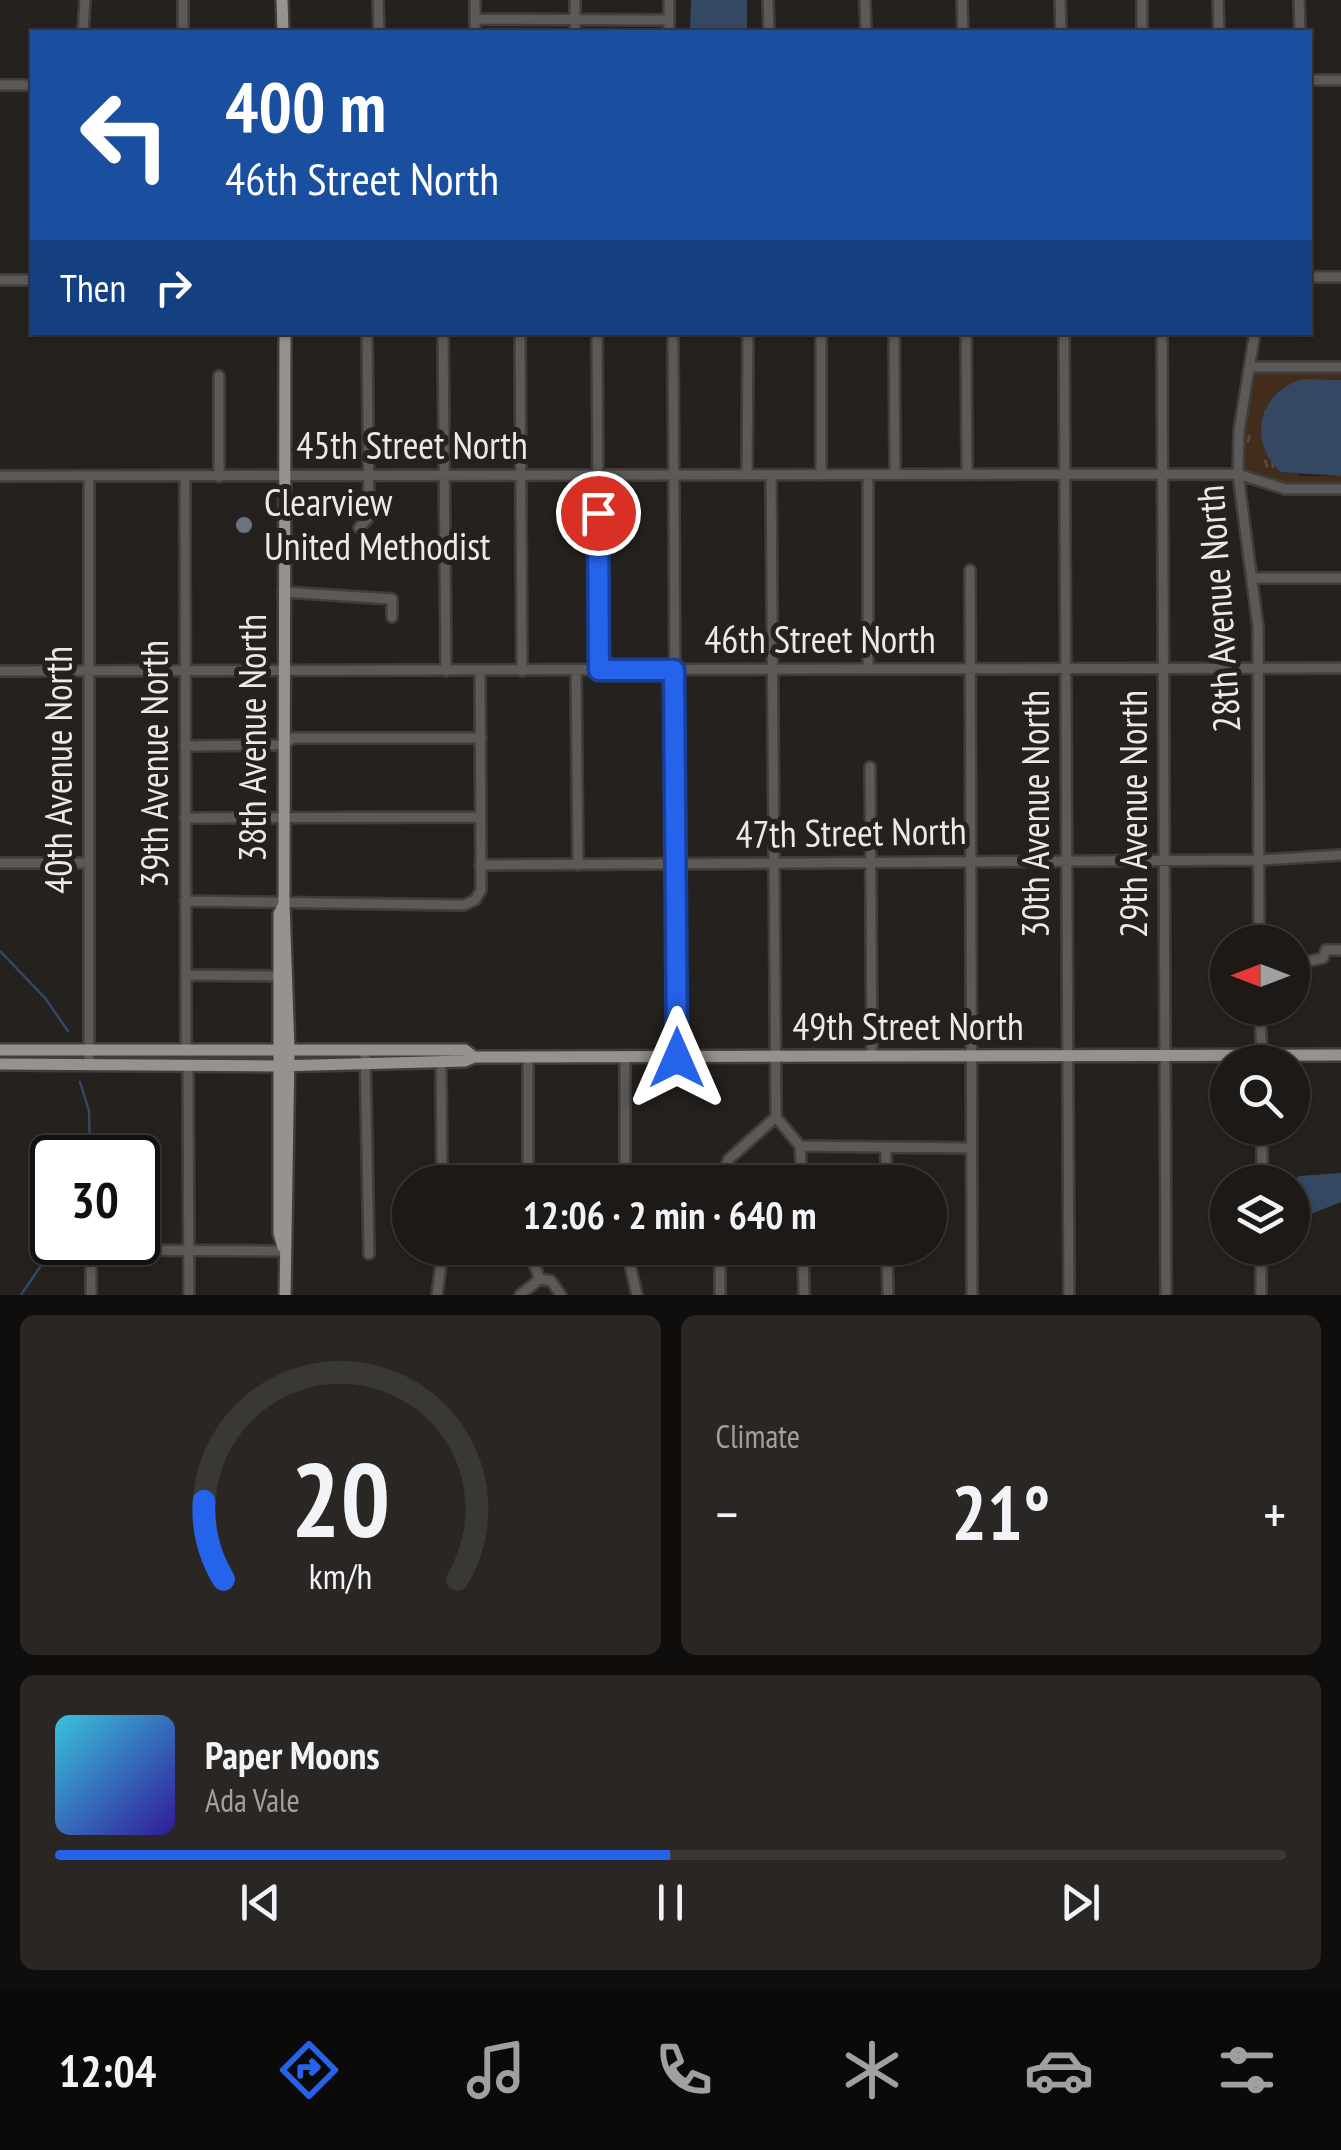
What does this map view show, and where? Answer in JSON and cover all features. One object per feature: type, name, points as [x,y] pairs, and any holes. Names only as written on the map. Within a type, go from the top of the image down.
[{"type":"main road","points":[[282,0],[282,30]]},
{"type":"main road","name":"38th Avenue North","points":[[285,335],[282,592],[282,1066],[288,1232],[284,1251],[285,1295]]},
{"type":"main road","name":"38th Avenue North","points":[[283,1052],[277,976],[278,914],[284,904]]},
{"type":"main road","name":"49th Street North","points":[[0,1050],[466,1050],[474,1057]]},
{"type":"main road","points":[[427,1050],[441,1062]]},
{"type":"main road","name":"49th Street North","points":[[1310,1057],[1341,1055]]},
{"type":"main road","name":"49th Street North","points":[[0,1064],[366,1066],[474,1057],[1210,1057]]},
{"type":"street","points":[[83,30],[85,0]]},
{"type":"street","points":[[183,0],[184,30]]},
{"type":"street","points":[[378,0],[378,30]]},
{"type":"street","points":[[475,0],[475,30]]},
{"type":"street","points":[[575,0],[575,30]]},
{"type":"street","points":[[669,0],[669,30]]},
{"type":"street","points":[[768,0],[769,30]]},
{"type":"street","points":[[865,0],[866,30]]},
{"type":"street","points":[[962,0],[963,30]]},
{"type":"street","points":[[1060,0],[1061,30]]},
{"type":"street","points":[[1142,0],[1142,30]]},
{"type":"street","points":[[1218,0],[1218,30]]},
{"type":"street","points":[[1300,0],[1300,30]]},
{"type":"street","points":[[475,19],[669,20]]},
{"type":"street","points":[[1312,80],[1341,80]]},
{"type":"street","points":[[0,85],[30,85]]},
{"type":"street","points":[[1312,277],[1341,277]]},
{"type":"street","points":[[0,280],[30,280]]},
{"type":"street","points":[[359,528],[369,517],[368,335]]},
{"type":"street","points":[[443,335],[446,671]]},
{"type":"street","points":[[520,335],[522,671]]},
{"type":"street","points":[[596,335],[599,670]]},
{"type":"street","points":[[673,335],[677,1058]]},
{"type":"street","points":[[747,473],[748,335]]},
{"type":"street","points":[[821,335],[821,475]]},
{"type":"street","points":[[894,335],[895,474]]},
{"type":"street","points":[[966,335],[967,474]]},
{"type":"street","name":"30th Avenue North","points":[[1064,335],[1069,1295]]},
{"type":"street","name":"29th Avenue North","points":[[1162,335],[1166,1295]]},
{"type":"street","name":"28th Avenue North","points":[[1255,335],[1239,431],[1238,474],[1260,668],[1259,925]]},
{"type":"street","points":[[1252,367],[1341,366]]},
{"type":"street","points":[[218,376],[219,477]]},
{"type":"street","name":"45th Street North","points":[[0,476],[1238,474],[1284,489],[1341,489]]},
{"type":"street","points":[[771,475],[776,1117],[800,1146],[801,1165]]},
{"type":"street","name":"40th Avenue North","points":[[89,476],[90,1065]]},
{"type":"street","name":"39th Avenue North","points":[[185,476],[186,1051]]},
{"type":"street","points":[[868,476],[868,670]]},
{"type":"street","points":[[970,570],[972,1295]]},
{"type":"street","points":[[1252,578],[1341,578]]},
{"type":"street","points":[[282,592],[392,599],[392,617]]},
{"type":"street","name":"46th Street North","points":[[0,671],[1341,668]]},
{"type":"street","points":[[576,670],[578,864]]},
{"type":"street","points":[[185,901],[464,904],[475,900],[481,890],[480,671]]},
{"type":"street","points":[[185,746],[284,745],[293,738],[480,738]]},
{"type":"street","points":[[870,767],[872,1056]]},
{"type":"street","points":[[186,818],[480,817]]},
{"type":"street","name":"47th Street North","points":[[480,865],[1261,860],[1341,855]]},
{"type":"street","points":[[0,863],[88,862]]},
{"type":"street","points":[[1310,961],[1324,958],[1326,950],[1341,950]]},
{"type":"street","points":[[186,975],[277,976]]},
{"type":"street","points":[[365,1052],[369,1254]]},
{"type":"street","points":[[528,1058],[528,1165]]},
{"type":"street","points":[[625,1058],[625,1165]]},
{"type":"street","points":[[441,1062],[442,1165]]},
{"type":"street","points":[[188,1065],[188,1295]]},
{"type":"street","points":[[727,1165],[776,1117]]},
{"type":"street","points":[[800,1146],[970,1148]]},
{"type":"street","points":[[886,1147],[886,1165]]},
{"type":"street","points":[[160,1250],[284,1251]]},
{"type":"street","points":[[91,1265],[91,1295]]},
{"type":"street","points":[[437,1295],[441,1265]]},
{"type":"street","points":[[535,1265],[540,1279]]},
{"type":"street","points":[[630,1265],[637,1295]]},
{"type":"street","points":[[720,1265],[720,1295]]},
{"type":"street","points":[[803,1265],[804,1295]]},
{"type":"street","points":[[887,1265],[888,1295]]},
{"type":"street","points":[[1261,1265],[1261,1295]]},
{"type":"street","points":[[520,1295],[540,1279],[551,1281],[561,1295]]},
{"type":"green space","points":[[1341,371],[1341,380],[1304,379],[1264,417],[1263,443],[1300,476],[1341,476],[1341,484],[1280,483],[1243,469],[1244,424],[1254,372]]},
{"type":"water","points":[[691,0],[747,0],[747,30],[690,30]]},
{"type":"water","points":[[1304,379],[1341,380],[1341,476],[1281,472],[1264,446],[1262,418],[1268,405],[1276,394]]},
{"type":"water","points":[[1341,1173],[1341,1202],[1310,1214],[1310,1175]]},
{"type":"waterway","points":[[0,951],[45,998],[68,1031]]},
{"type":"waterway","points":[[80,1082],[89,1111],[90,1135]]},
{"type":"waterway","points":[[21,1295],[41,1265]]},
{"type":"place","name":"Clearview United Methodist","points":[[244,525]]},
{"type":"route","points":[[598,513],[599,670],[674,670],[677,1058]]}]
